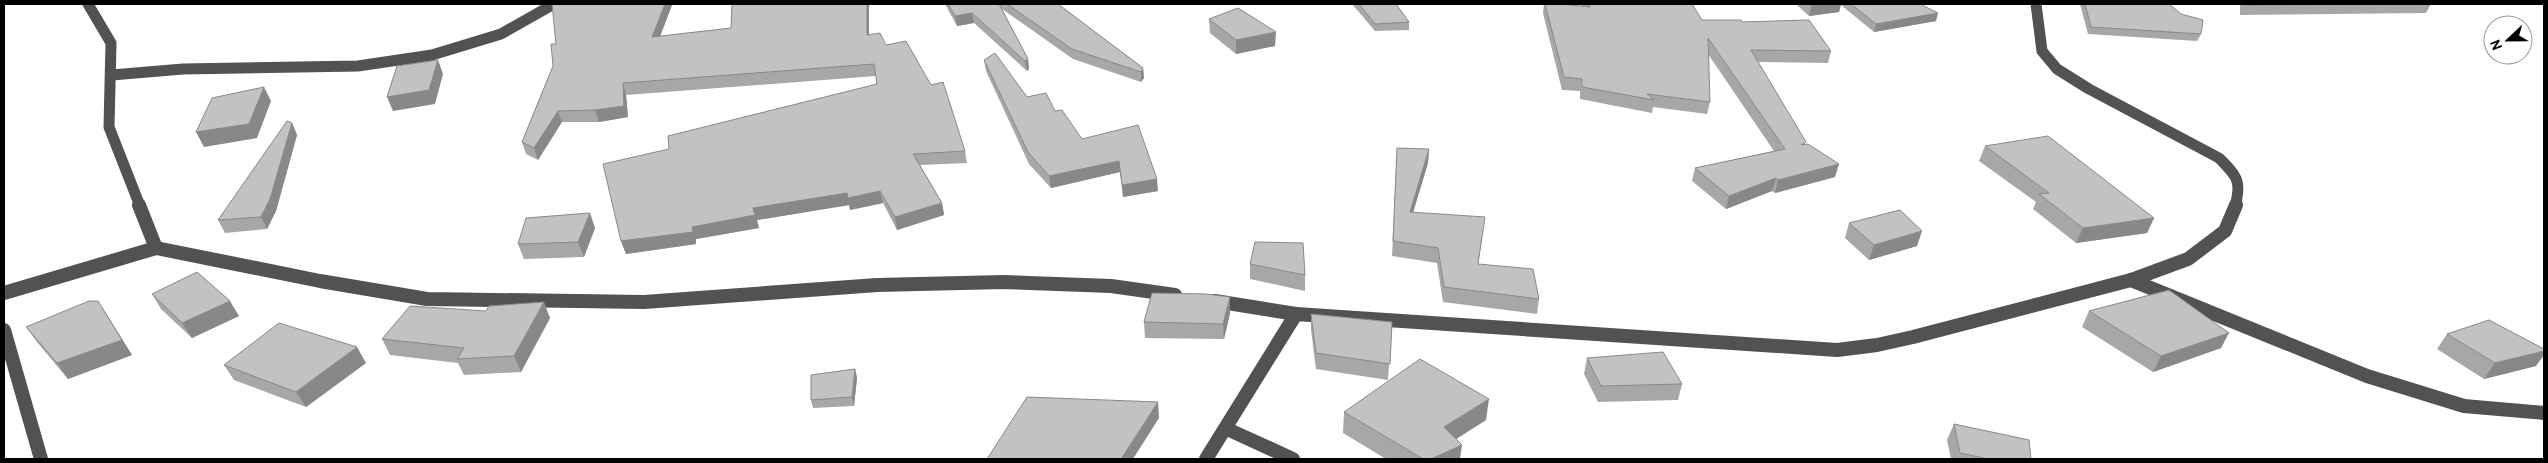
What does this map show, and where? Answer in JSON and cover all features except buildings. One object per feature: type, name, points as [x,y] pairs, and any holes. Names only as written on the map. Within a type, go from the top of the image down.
[{"type":"street","points":[[88,4],[111,43],[112,75],[109,127],[156,248]]},
{"type":"street","points":[[112,75],[183,69],[358,66],[432,56],[501,34],[554,4]]},
{"type":"street","points":[[4,293],[156,248],[320,281],[427,299],[644,302],[876,284],[1004,282],[1111,286],[1296,314],[1837,350],[1877,345],[2131,280],[2188,259],[2225,231],[2235,208],[2240,189],[2234,173],[2219,158],[2089,89],[2057,69],[2042,51],[2036,4]]},
{"type":"street","points":[[2131,280],[2367,376],[2464,406],[2544,414]]},
{"type":"street","points":[[1206,459],[1227,429],[1296,314]]},
{"type":"street","points":[[4,330],[41,459]]},
{"type":"street","points":[[1227,429],[1293,459]]}]
